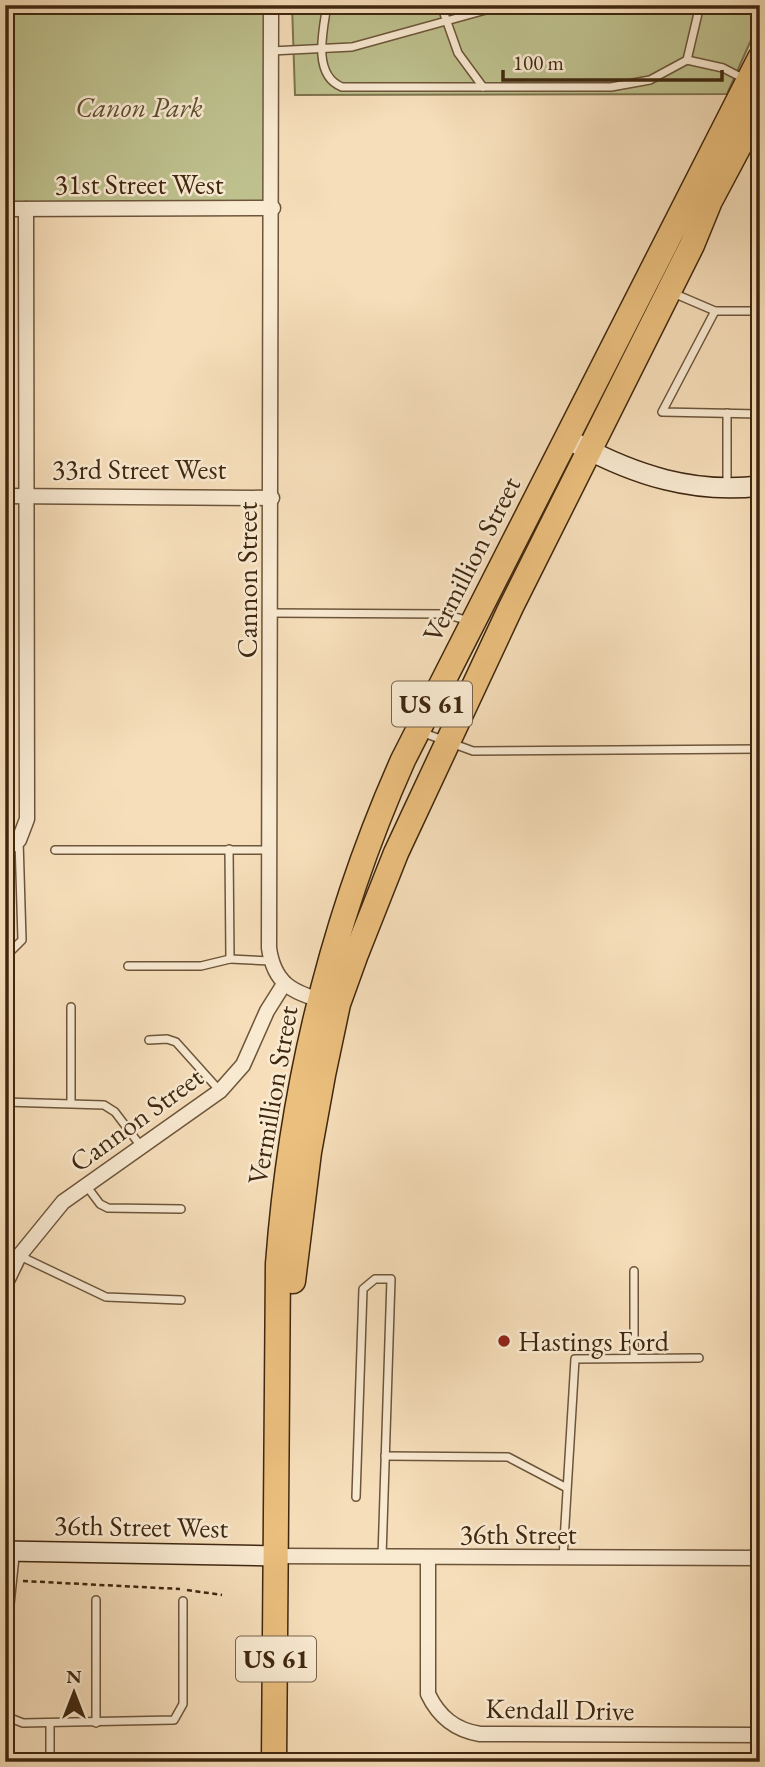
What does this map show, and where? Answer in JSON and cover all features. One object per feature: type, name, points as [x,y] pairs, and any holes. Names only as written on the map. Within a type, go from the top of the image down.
[{"type":"highway","name":"Vermillion Street","points":[[277,1556],[278,1403],[328,1002],[372,829],[471,621],[754,84],[760,58]]},
{"type":"highway","name":"Vermillion Street","points":[[328,1002],[511,607],[669,291],[710,201],[760,107]]},
{"type":"highway","name":"US 61","points":[[274,1762],[277,1556]]},
{"type":"street","name":"Cannon Street","points":[[5,1285],[19,1256],[63,1202],[220,1091],[243,1065],[267,1011],[284,984],[271,961],[271,5]]},
{"type":"street","name":"31st Street West","points":[[5,209],[273,208]]},
{"type":"street","points":[[5,850],[19,840],[26,819],[26,209]]},
{"type":"street","points":[[567,438],[653,478],[727,490],[760,486]]},
{"type":"street","name":"33rd Street West","points":[[5,496],[272,498]]},
{"type":"street","points":[[284,984],[296,993],[328,1002]]},
{"type":"street","points":[[5,1618],[9,1551]]},
{"type":"street","name":"36th Street West","points":[[9,1551],[277,1556]]},
{"type":"street","name":"36th Street","points":[[277,1556],[760,1558]]},
{"type":"street","name":"Kendall Drive","points":[[428,1558],[428,1694],[434,1706],[453,1726],[480,1734],[760,1735]]},
{"type":"lane","points":[[327,5],[321,50],[328,77],[342,87],[630,85],[650,80],[687,60],[723,68],[754,84]]},
{"type":"lane","points":[[442,5],[458,53],[484,87]]},
{"type":"lane","points":[[271,51],[352,47],[505,5]]},
{"type":"lane","points":[[687,60],[700,5]]},
{"type":"lane","points":[[669,291],[715,311],[760,311]]},
{"type":"lane","points":[[715,311],[662,412],[760,414]]},
{"type":"lane","points":[[727,413],[727,490]]},
{"type":"lane","points":[[271,613],[445,614],[471,621]]},
{"type":"lane","points":[[418,732],[473,751],[760,749]]},
{"type":"lane","points":[[5,957],[22,940],[19,840]]},
{"type":"lane","points":[[229,849],[230,959]]},
{"type":"lane","points":[[55,850],[270,850]]},
{"type":"lane","points":[[128,966],[201,966],[230,959],[271,961]]},
{"type":"lane","points":[[71,1007],[71,1102]]},
{"type":"lane","points":[[149,1040],[167,1039],[176,1042],[220,1091]]},
{"type":"lane","points":[[5,1102],[104,1105],[115,1112],[140,1145]]},
{"type":"lane","points":[[85,1184],[100,1205],[108,1208],[181,1209]]},
{"type":"lane","points":[[19,1256],[106,1297],[181,1300]]},
{"type":"lane","points":[[634,1271],[634,1358]]},
{"type":"lane","points":[[356,1497],[363,1289],[375,1279],[391,1279],[382,1558]]},
{"type":"lane","points":[[563,1558],[565,1487],[575,1359],[698,1358]]},
{"type":"lane","points":[[385,1456],[508,1457],[565,1487]]},
{"type":"lane","points":[[96,1600],[96,1723]]},
{"type":"lane","points":[[5,1716],[23,1723],[174,1720],[183,1704],[183,1601]]},
{"type":"lane","points":[[50,1723],[50,1762]]},
{"type":"path","points":[[9,1580],[172,1588],[222,1595]]},
{"type":"green space","name":"Canon Park","points":[[5,5],[271,5],[273,208],[14,209]]},
{"type":"green space","points":[[292,5],[760,5],[760,20],[727,94],[295,95]]},
{"type":"place","name":"Hastings Ford","points":[[504,1341]]}]
